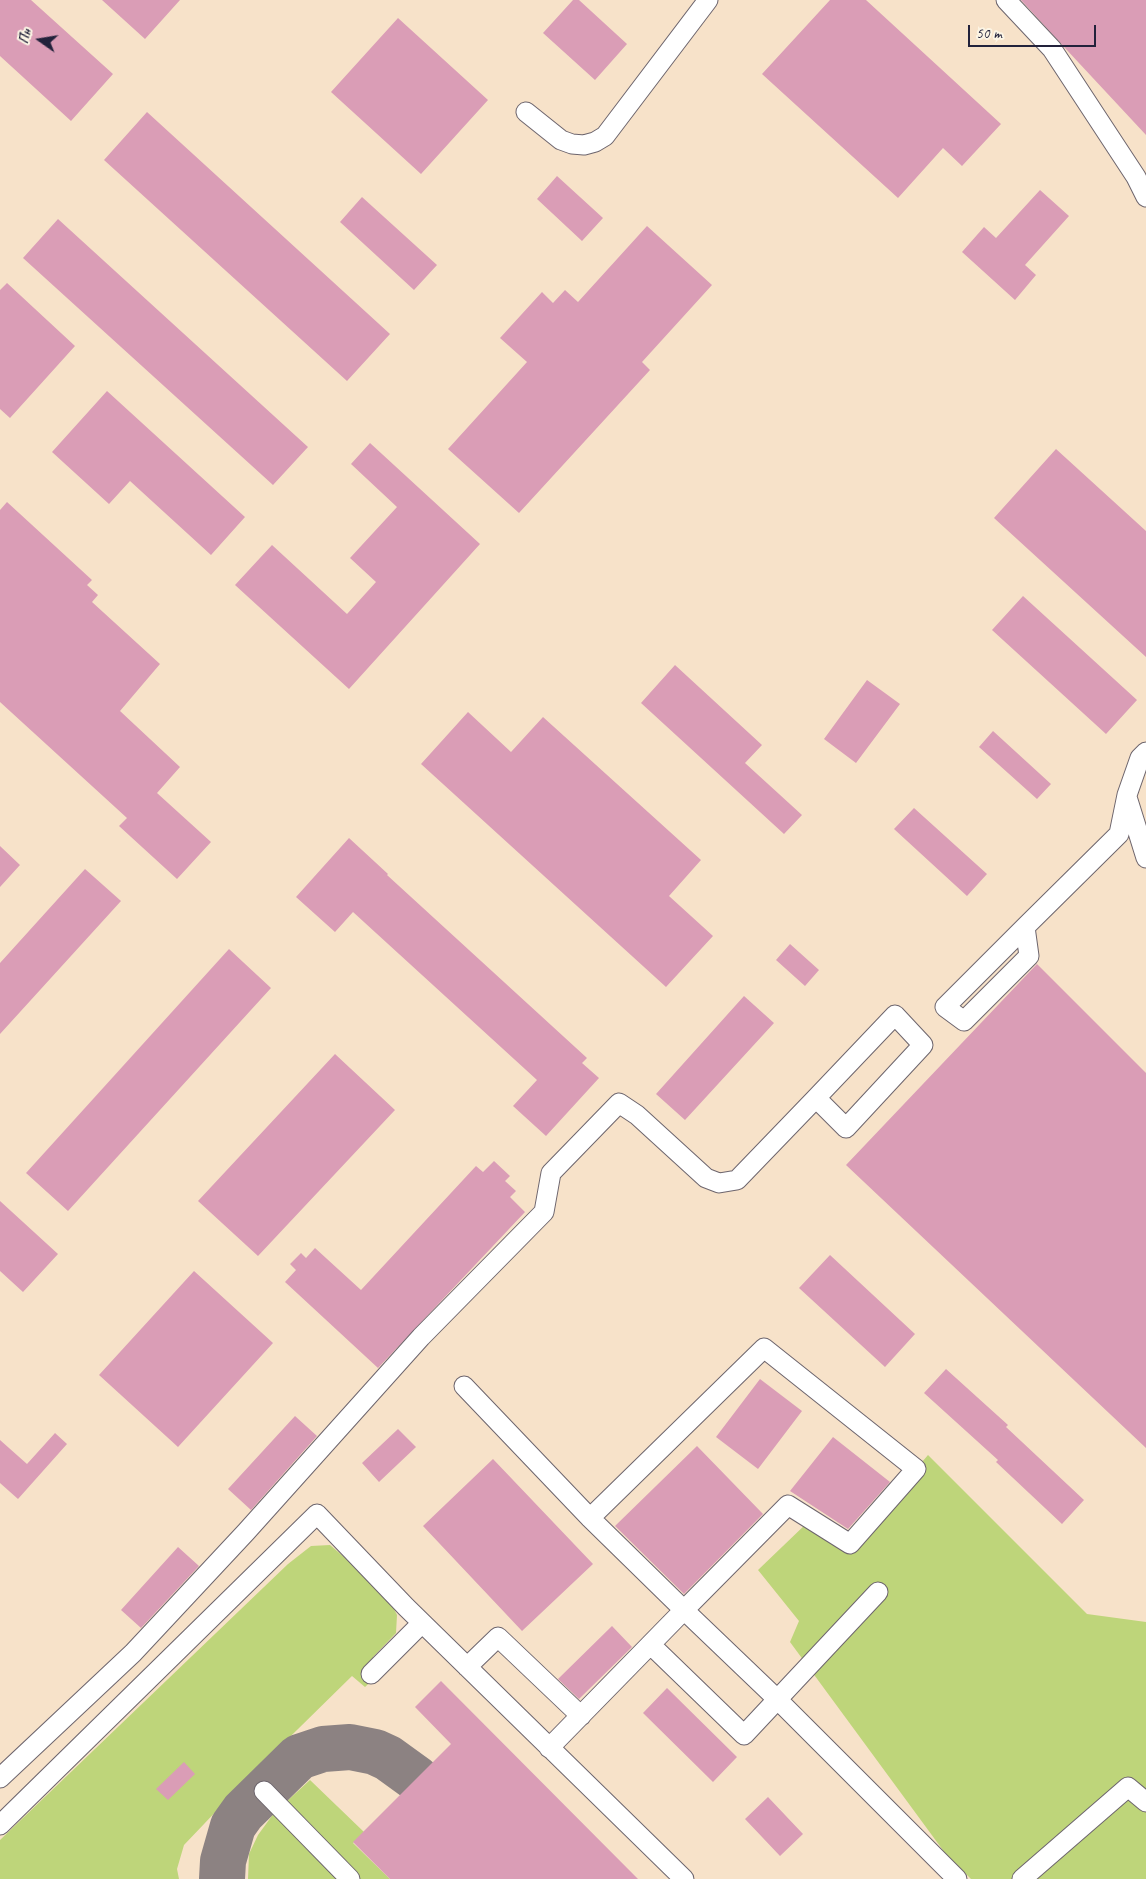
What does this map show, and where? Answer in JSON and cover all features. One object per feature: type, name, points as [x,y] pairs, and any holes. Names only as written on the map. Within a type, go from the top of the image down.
[{"type":"street","points":[[526,112],[562,140],[572,144],[590,144],[605,136],[708,0]]},
{"type":"street","points":[[1006,0],[1052,49],[1146,196]]},
{"type":"street","points":[[1025,927],[1029,956],[964,1021],[945,1007],[1025,927],[1119,834],[1126,794],[1140,758],[1146,752]]},
{"type":"street","points":[[1126,794],[1146,858]]},
{"type":"street","points":[[0,1778],[133,1653],[246,1532],[421,1337],[544,1212],[551,1173],[619,1103],[638,1115],[706,1178],[719,1183],[737,1180],[816,1098],[895,1016],[923,1045],[846,1128],[816,1098]]},
{"type":"street","points":[[550,1748],[788,1505],[850,1544],[916,1469],[764,1348],[590,1518]]},
{"type":"street","points":[[464,1386],[590,1518],[778,1700],[957,1879]]},
{"type":"street","points":[[0,1825],[318,1514],[422,1623],[684,1879]]},
{"type":"street","points":[[651,1645],[744,1736],[878,1592]]},
{"type":"street","points":[[372,1674],[422,1623]]},
{"type":"street","points":[[467,1667],[498,1637],[581,1716]]},
{"type":"street","points":[[1022,1879],[1128,1787],[1146,1802]]},
{"type":"street","points":[[264,1791],[350,1879]]},
{"type":"green space","points":[[928,1455],[1087,1614],[1146,1622],[1146,1879],[971,1879],[945,1853],[790,1642],[799,1621],[758,1570],[808,1522],[848,1549]]},
{"type":"green space","points":[[330,1545],[386,1593],[397,1615],[396,1633],[373,1657],[380,1673],[365,1687],[352,1676],[244,1782],[184,1845],[177,1869],[179,1879],[0,1879],[0,1840],[288,1564],[311,1546]]},
{"type":"green space","points":[[310,1780],[364,1832],[353,1843],[390,1879],[248,1879],[249,1854],[258,1835],[274,1813]]},
{"type":"building","points":[[0,0],[31,0],[113,74],[71,121],[0,56]]},
{"type":"building","points":[[102,0],[180,0],[145,39]]},
{"type":"building","points":[[573,0],[579,0],[627,44],[595,80],[543,33]]},
{"type":"building","points":[[830,0],[866,0],[1001,124],[962,166],[943,148],[898,198],[762,74]]},
{"type":"building","points":[[1021,0],[1146,0],[1146,135],[1065,48]]},
{"type":"building","points":[[398,18],[488,100],[421,174],[331,92]]},
{"type":"building","points":[[147,112],[390,334],[347,381],[104,160]]},
{"type":"building","points":[[557,176],[603,218],[582,241],[537,199]]},
{"type":"building","points":[[1040,190],[1069,216],[1025,265],[1036,275],[1015,300],[962,252],[984,227],[996,238]]},
{"type":"building","points":[[362,197],[437,265],[414,290],[340,222]]},
{"type":"building","points":[[58,219],[308,447],[273,485],[23,258]]},
{"type":"building","points":[[647,226],[712,285],[642,362],[650,370],[519,513],[448,449],[527,362],[500,338],[542,292],[553,303],[565,290],[578,302]]},
{"type":"building","points":[[7,283],[75,346],[10,418],[0,409],[0,290]]},
{"type":"building","points":[[107,391],[245,517],[211,555],[130,481],[109,504],[52,452]]},
{"type":"building","points":[[370,443],[480,544],[349,689],[235,585],[272,545],[347,614],[376,582],[350,558],[397,507],[351,464]]},
{"type":"building","points":[[1056,449],[1146,531],[1146,657],[994,518]]},
{"type":"building","points":[[7,502],[92,580],[87,585],[98,595],[92,602],[160,664],[120,711],[180,767],[157,793],[211,842],[177,879],[119,826],[127,818],[0,702],[0,510]]},
{"type":"building","points":[[1023,596],[1137,700],[1106,734],[992,630]]},
{"type":"building","points":[[675,665],[762,745],[745,763],[802,815],[784,834],[641,703]]},
{"type":"building","points":[[867,680],[900,704],[856,763],[824,739]]},
{"type":"building","points":[[468,712],[511,752],[543,717],[701,860],[669,896],[713,936],[666,987],[421,764]]},
{"type":"building","points":[[993,731],[1051,784],[1037,799],[979,747]]},
{"type":"building","points":[[914,808],[987,874],[967,896],[894,829]]},
{"type":"building","points":[[349,838],[587,1058],[582,1063],[599,1078],[546,1136],[513,1106],[537,1080],[353,912],[335,932],[296,897]]},
{"type":"building","points":[[0,846],[20,865],[0,887]]},
{"type":"building","points":[[85,869],[121,901],[0,1034],[0,963]]},
{"type":"building","points":[[790,944],[819,970],[805,986],[776,960]]},
{"type":"building","points":[[229,949],[271,988],[68,1211],[26,1173]]},
{"type":"building","points":[[1037,964],[1146,1073],[1146,1448],[846,1165]]},
{"type":"building","points":[[744,996],[774,1023],[685,1120],[656,1094]]},
{"type":"building","points":[[335,1054],[395,1110],[258,1256],[198,1201]]},
{"type":"building","points":[[494,1161],[510,1176],[505,1181],[516,1191],[510,1197],[525,1212],[378,1368],[285,1282],[296,1270],[290,1264],[301,1253],[306,1258],[315,1248],[361,1290],[476,1166],[483,1172]]},
{"type":"building","points":[[0,1201],[58,1254],[23,1292],[0,1271]]},
{"type":"building","points":[[830,1255],[915,1334],[885,1367],[799,1288]]},
{"type":"building","points":[[194,1271],[273,1343],[178,1447],[99,1375]]},
{"type":"building","points":[[946,1369],[1008,1425],[1006,1427],[1084,1500],[1062,1524],[996,1462],[998,1460],[924,1393]]},
{"type":"building","points":[[760,1379],[802,1411],[758,1469],[716,1437]]},
{"type":"building","points":[[295,1416],[317,1436],[251,1510],[228,1489]]},
{"type":"building","points":[[398,1429],[416,1447],[379,1482],[362,1463]]},
{"type":"building","points":[[55,1433],[67,1444],[18,1499],[0,1483],[0,1440],[27,1464]]},
{"type":"building","points":[[833,1437],[890,1482],[848,1529],[790,1491]]},
{"type":"building","points":[[697,1446],[763,1514],[684,1594],[615,1526]]},
{"type":"building","points":[[493,1459],[593,1564],[522,1631],[423,1526]]},
{"type":"building","points":[[178,1547],[199,1566],[141,1628],[121,1610]]},
{"type":"building","points":[[612,1626],[632,1647],[579,1699],[558,1679]]},
{"type":"building","points":[[441,1681],[638,1879],[390,1879],[353,1842],[451,1744],[415,1707]]},
{"type":"building","points":[[667,1688],[737,1757],[713,1782],[643,1713]]},
{"type":"building","points":[[184,1762],[195,1774],[168,1800],[156,1789]]},
{"type":"building","points":[[768,1797],[803,1834],[780,1856],[745,1819]]},
{"type":"taxiway","points":[[222,1879],[223,1861],[233,1826],[243,1812],[299,1757],[323,1749],[350,1747],[375,1752],[388,1758],[417,1779]]}]
